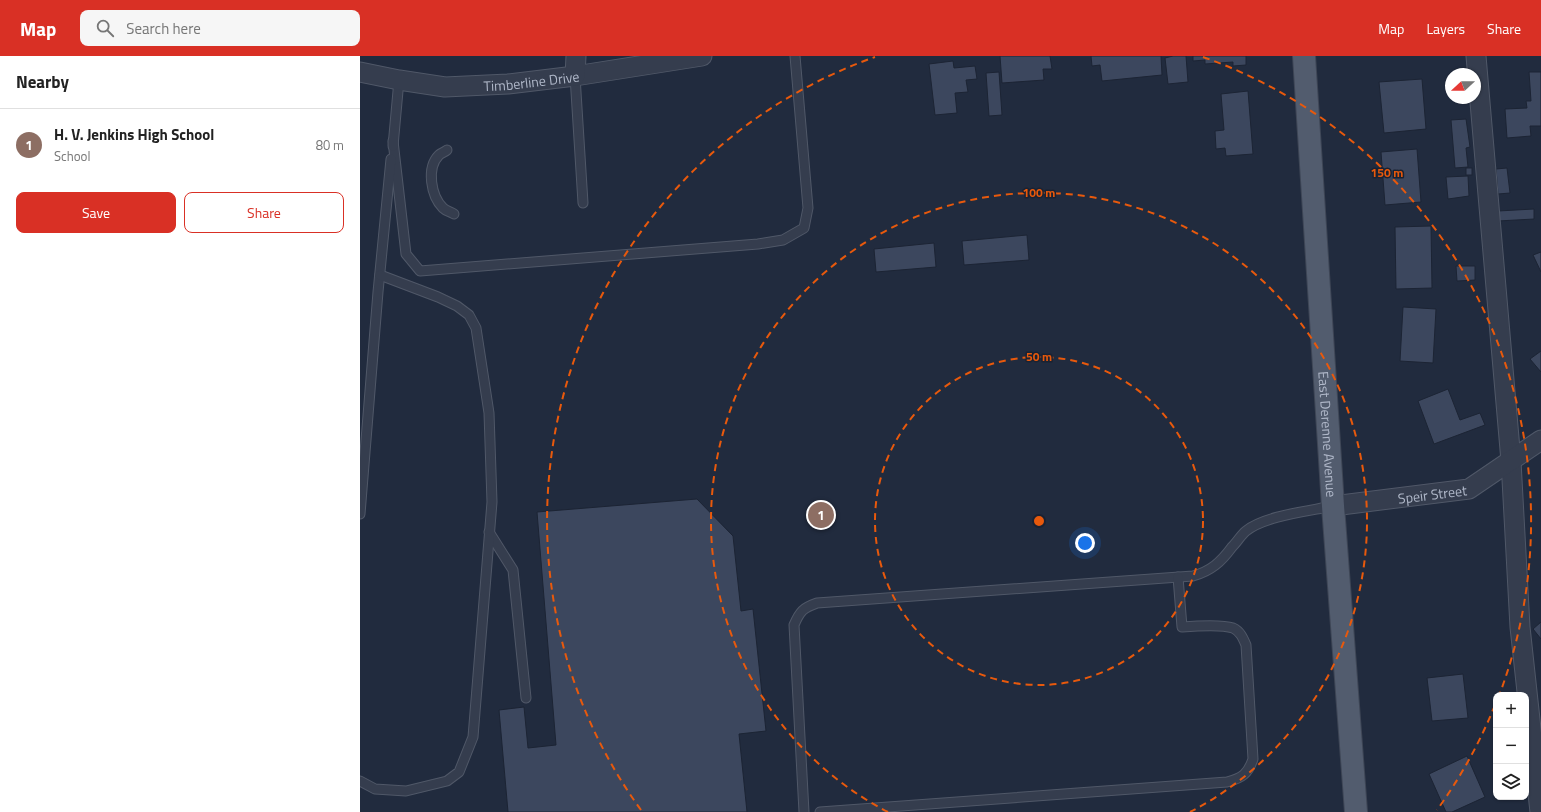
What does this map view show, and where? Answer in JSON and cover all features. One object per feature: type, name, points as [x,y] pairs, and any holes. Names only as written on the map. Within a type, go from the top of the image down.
[{"type":"main road","name":"East Derenne Avenue","points":[[1304,56],[1333,506],[1356,812]]},
{"type":"street","points":[[575,76],[576,56]]},
{"type":"street","name":"Timberline Drive","points":[[360,72],[445,87],[508,84],[575,76],[702,56]]},
{"type":"street","points":[[1476,56],[1511,460],[1520,627],[1540,812]]},
{"type":"street","name":"Speir Street","points":[[1333,506],[1469,489],[1541,440]]},
{"type":"lane","points":[[393,141],[406,254],[420,271],[758,244],[783,240],[804,228],[808,208],[795,56]]},
{"type":"lane","points":[[575,76],[583,202]]},
{"type":"lane","points":[[360,514],[380,275],[399,80]]},
{"type":"lane","points":[[447,150],[439,156],[434,164],[431,174],[432,187],[443,208],[454,214]]},
{"type":"lane","points":[[360,781],[375,789],[406,791],[447,781],[460,772],[473,737],[492,502],[489,413],[476,328],[469,315],[457,306],[438,297],[380,275]]},
{"type":"lane","points":[[804,812],[794,625],[799,613],[806,607],[817,603],[1193,576],[1206,572],[1226,555],[1246,531],[1258,524],[1272,519],[1333,506]]},
{"type":"lane","points":[[490,532],[513,570],[526,698]]},
{"type":"lane","points":[[820,812],[1227,782],[1239,779],[1249,769],[1253,759],[1246,645],[1241,634],[1233,628],[1204,626],[1182,627],[1178,577]]},
{"type":"building","points":[[1000,56],[1050,56],[1052,69],[1043,69],[1044,80],[1002,83]]},
{"type":"building","points":[[1091,56],[1161,56],[1162,75],[1102,81],[1100,65],[1092,66]]},
{"type":"building","points":[[1173,56],[1186,56],[1188,82],[1168,84],[1165,58]]},
{"type":"building","points":[[1193,56],[1246,56],[1246,65],[1233,66],[1233,62],[1205,64],[1205,60],[1193,61]]},
{"type":"building","points":[[953,61],[954,68],[975,66],[977,79],[966,80],[968,92],[955,93],[957,113],[935,115],[929,64]]},
{"type":"building","points":[[999,72],[1002,115],[989,116],[986,73]]},
{"type":"building","points":[[1529,72],[1541,72],[1541,126],[1530,126],[1531,136],[1507,138],[1505,109],[1527,108],[1526,101],[1531,101]]},
{"type":"building","points":[[1422,79],[1426,129],[1384,133],[1379,82]]},
{"type":"building","points":[[1248,91],[1253,154],[1226,156],[1225,148],[1216,149],[1215,131],[1224,130],[1221,94]]},
{"type":"building","points":[[1466,119],[1470,147],[1466,148],[1468,167],[1455,168],[1451,120]]},
{"type":"building","points":[[1417,149],[1421,202],[1385,205],[1381,152]]},
{"type":"building","points":[[1466,168],[1472,168],[1472,175],[1466,175]]},
{"type":"building","points":[[1507,168],[1510,193],[1498,194],[1496,169]]},
{"type":"building","points":[[1468,176],[1469,196],[1448,199],[1446,177]]},
{"type":"building","points":[[1534,209],[1534,219],[1498,221],[1498,211]]},
{"type":"building","points":[[1431,226],[1432,288],[1396,289],[1395,227]]},
{"type":"building","points":[[1027,235],[1029,260],[964,265],[962,241]]},
{"type":"building","points":[[934,243],[936,267],[876,272],[874,249]]},
{"type":"building","points":[[1541,252],[1541,272],[1533,255]]},
{"type":"building","points":[[1456,266],[1475,266],[1475,280],[1457,281]]},
{"type":"building","points":[[1403,307],[1436,309],[1433,363],[1400,361]]},
{"type":"building","points":[[1541,351],[1541,372],[1530,359]]},
{"type":"building","points":[[1448,389],[1460,420],[1480,413],[1485,425],[1434,444],[1418,401]]},
{"type":"building","points":[[697,499],[733,536],[741,611],[753,609],[766,731],[739,734],[747,812],[508,812],[499,710],[524,707],[528,748],[556,745],[537,512]]},
{"type":"building","points":[[1541,622],[1541,639],[1533,629]]},
{"type":"building","points":[[1463,674],[1468,718],[1432,721],[1427,678]]},
{"type":"building","points":[[1467,756],[1485,797],[1452,812],[1446,812],[1429,774]]},
{"type":"place","name":"H. V. Jenkins High School","points":[[821,515]]}]
